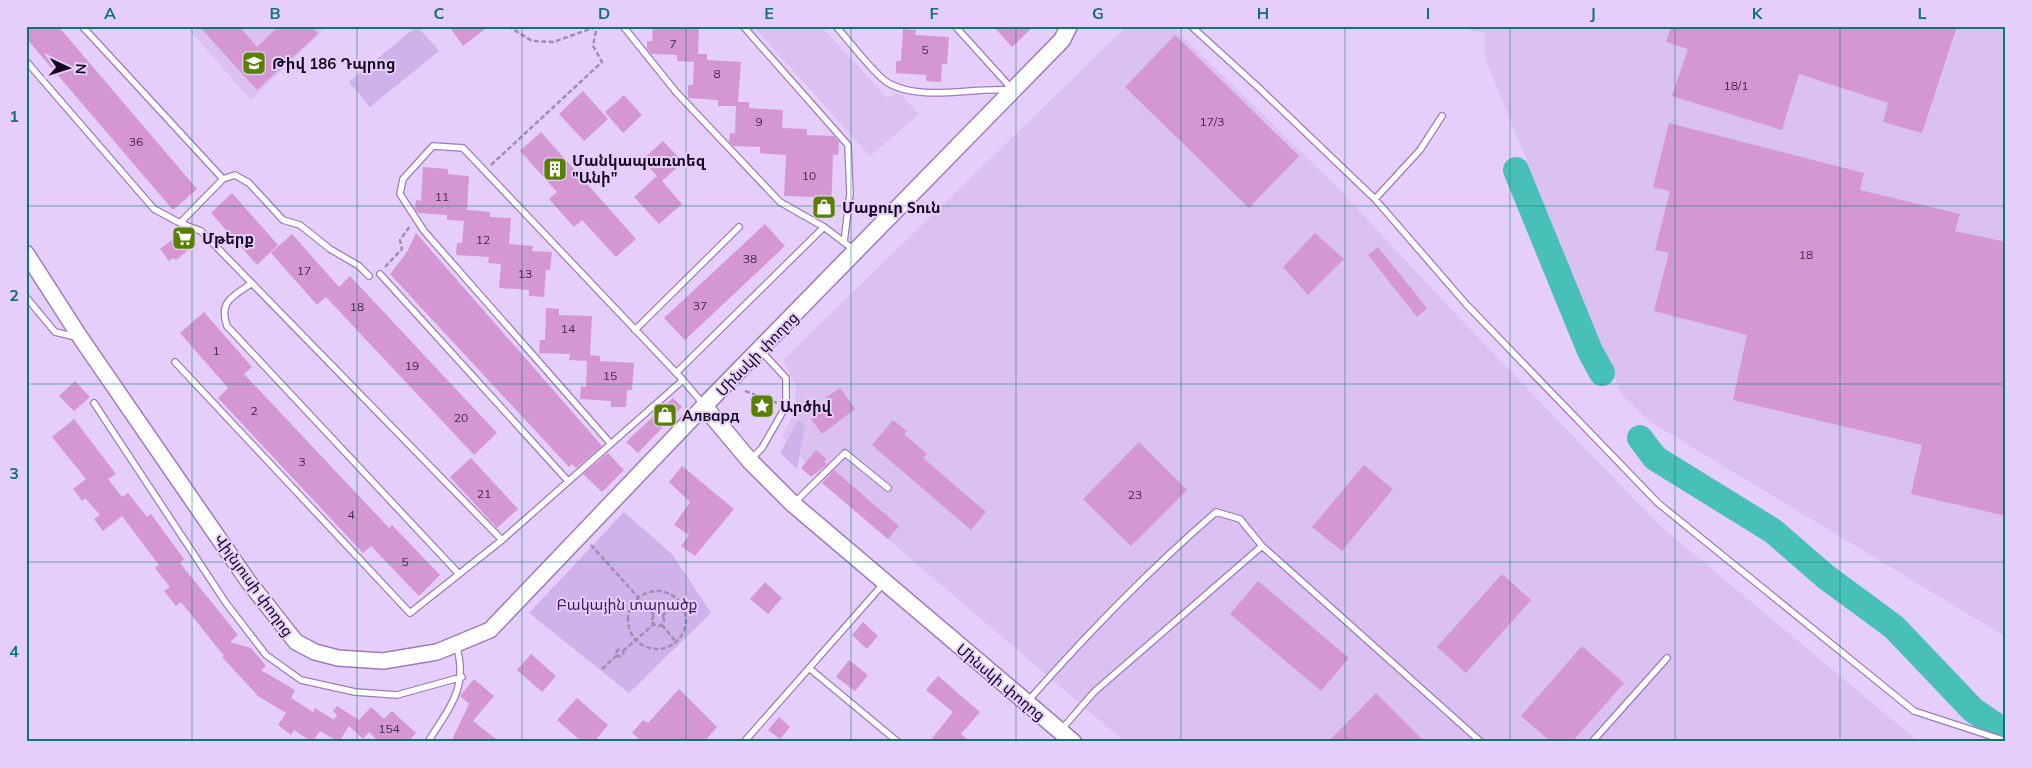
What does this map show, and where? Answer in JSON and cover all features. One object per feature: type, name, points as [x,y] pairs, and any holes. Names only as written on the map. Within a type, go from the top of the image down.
[{"type":"main road","name":"Մինսկի փողոց","points":[[1069,26],[1062,40],[1014,90],[850,247],[760,351],[704,406],[750,461],[793,504],[1073,742]]},
{"type":"street","name":"Վիլնյուսի փողոց","points":[[26,253],[80,338],[248,581],[296,642],[315,652],[338,658],[383,661],[437,652],[490,630],[704,406]]},
{"type":"lane","points":[[82,26],[223,180]]},
{"type":"lane","points":[[623,26],[676,92],[780,202],[824,227],[850,247]]},
{"type":"lane","points":[[743,26],[848,145],[850,247]]},
{"type":"lane","points":[[836,26],[887,82],[915,93],[986,88],[1014,90]]},
{"type":"lane","points":[[955,26],[1014,90]]},
{"type":"lane","points":[[1191,26],[1260,88],[1374,199],[1466,304],[1658,504],[1914,711],[2006,741]]},
{"type":"lane","points":[[26,61],[154,209],[180,223],[201,230],[502,540]]},
{"type":"lane","points":[[1374,199],[1420,150],[1442,116]]},
{"type":"lane","points":[[611,444],[415,219],[400,194],[403,179],[433,146],[464,148],[484,172],[683,380],[704,406]]},
{"type":"lane","points":[[180,223],[223,180],[235,175],[249,183],[283,220],[300,225],[330,249],[360,266],[369,276]]},
{"type":"lane","points":[[635,330],[740,227]]},
{"type":"lane","points":[[676,373],[824,227]]},
{"type":"lane","points":[[380,274],[568,481]]},
{"type":"lane","points":[[252,283],[224,306],[222,314],[227,326],[459,574]]},
{"type":"lane","points":[[26,297],[55,332],[80,338]]},
{"type":"lane","points":[[750,461],[762,448],[786,406],[786,378],[760,351]]},
{"type":"lane","points":[[175,362],[410,613],[502,540],[683,380]]},
{"type":"lane","points":[[94,403],[226,603],[266,655],[301,680],[355,692],[397,695],[462,677]]},
{"type":"lane","points":[[793,504],[845,453],[888,488]]},
{"type":"lane","points":[[1026,703],[1076,647],[1144,577],[1216,512],[1240,520],[1262,546],[1481,742]]},
{"type":"lane","points":[[1060,731],[1094,692],[1262,546]]},
{"type":"lane","points":[[744,742],[884,583]]},
{"type":"lane","points":[[428,742],[453,701],[462,677],[461,662],[456,644]]},
{"type":"lane","points":[[1592,742],[1667,658]]},
{"type":"lane","points":[[809,668],[898,742]]},
{"type":"path","points":[[508,26],[532,41],[553,42],[597,27]]},
{"type":"path","points":[[484,172],[602,62],[593,46],[597,27]]},
{"type":"path","points":[[380,274],[389,260],[402,249],[400,240],[415,219]]},
{"type":"path","points":[[745,391],[786,406]]},
{"type":"path","points":[[582,535],[640,596],[654,615],[662,616],[679,601]]},
{"type":"path","points":[[656,591],[673,595],[679,601],[684,608],[686,624],[684,632],[676,642],[659,650],[643,646],[635,640],[628,626],[628,618],[634,602],[640,596],[656,591]]},
{"type":"path","points":[[653,624],[652,618],[654,615]]},
{"type":"path","points":[[662,616],[664,619],[662,625]]},
{"type":"path","points":[[602,669],[618,655],[618,650],[624,651],[653,624],[662,625],[676,642]]},
{"type":"shaded area","name":"Թիվ 186 Դպրոց","points":[[186,26],[328,26],[251,100]]},
{"type":"shaded area","points":[[753,26],[821,26],[887,98],[898,92],[919,114],[870,156]]},
{"type":"shaded area","points":[[1127,26],[1172,26],[1340,190],[1444,302],[1658,524],[1919,742],[1125,742],[828,488],[782,436],[795,412],[796,387],[783,360]]},
{"type":"shaded area","points":[[1468,26],[2006,26],[2006,637],[1649,421],[1622,395],[1485,58],[1485,33],[1467,30]]},
{"type":"green space","points":[[417,26],[439,51],[370,107],[349,82]]},
{"type":"green space","points":[[798,420],[805,425],[797,469],[780,453]]},
{"type":"green space","name":"Բակային տարածք","points":[[624,512],[672,554],[711,613],[629,693],[529,613]]},
{"type":"building","points":[[26,26],[58,26],[197,189],[173,210],[26,38]]},
{"type":"building","name":"Թիվ 186 Դպրոց","points":[[199,26],[239,26],[257,47],[279,26],[311,26],[318,34],[257,90]]},
{"type":"building","points":[[449,26],[489,26],[463,46]]},
{"type":"building","points":[[653,26],[699,26],[698,54],[707,54],[707,60],[741,62],[738,102],[749,102],[749,108],[783,110],[782,128],[807,129],[807,135],[834,136],[839,142],[838,155],[833,155],[831,215],[813,214],[814,197],[784,196],[786,155],[760,153],[760,147],[733,146],[729,142],[730,133],[735,133],[736,106],[718,106],[718,100],[688,98],[688,85],[693,85],[694,62],[677,61],[677,55],[651,54],[647,48],[647,41],[652,41]]},
{"type":"building","points":[[993,26],[1034,26],[1012,47]]},
{"type":"building","points":[[1671,26],[1957,26],[1922,133],[1883,122],[1888,103],[1799,74],[1782,130],[1672,96],[1688,49],[1666,42]]},
{"type":"building","points":[[903,29],[916,30],[915,35],[949,37],[947,64],[942,64],[941,82],[926,81],[926,75],[896,73],[896,61],[901,61]]},
{"type":"building","points":[[1175,35],[1299,156],[1249,208],[1125,87]]},
{"type":"building","points":[[583,91],[608,119],[584,141],[559,114]]},
{"type":"building","points":[[624,95],[642,115],[623,133],[605,112]]},
{"type":"building","points":[[1669,123],[1864,173],[1860,190],[1960,214],[1955,231],[2006,242],[2006,516],[1911,494],[1922,445],[1733,400],[1747,335],[1654,311],[1669,253],[1655,250],[1670,191],[1653,187]]},
{"type":"building","points":[[541,132],[636,239],[616,257],[582,220],[574,227],[549,199],[557,192],[520,151]]},
{"type":"building","points":[[663,141],[683,162],[662,181],[682,204],[659,224],[634,197],[657,176],[642,160]]},
{"type":"building","points":[[423,167],[448,169],[448,174],[469,176],[467,210],[490,212],[490,217],[511,218],[509,244],[533,246],[532,251],[552,252],[550,270],[546,270],[544,297],[529,296],[529,290],[499,288],[501,264],[488,263],[489,257],[456,255],[457,243],[462,243],[464,221],[447,220],[447,215],[418,213],[415,209],[416,200],[421,201]]},
{"type":"building","points":[[232,193],[278,245],[257,265],[211,213]]},
{"type":"building","points":[[765,224],[785,246],[685,340],[664,318]]},
{"type":"building","points":[[181,233],[192,247],[176,260],[173,258],[169,261],[160,249]]},
{"type":"building","points":[[416,233],[602,446],[576,468],[572,464],[569,467],[390,274],[407,252]]},
{"type":"building","points":[[1315,233],[1344,259],[1308,295],[1283,267]]},
{"type":"building","points":[[292,234],[339,287],[350,276],[497,433],[474,455],[326,297],[317,305],[271,253]]},
{"type":"building","points":[[1378,247],[1427,308],[1417,317],[1368,255]]},
{"type":"building","points":[[546,308],[559,309],[559,315],[592,316],[590,355],[600,356],[600,361],[634,363],[632,390],[627,390],[626,407],[611,407],[611,401],[580,399],[581,386],[586,387],[587,361],[569,360],[570,354],[539,353],[540,340],[545,340]]},
{"type":"building","points":[[204,312],[252,367],[244,374],[389,528],[392,525],[440,575],[419,596],[371,546],[363,553],[218,398],[228,388],[180,333]]},
{"type":"building","points":[[75,381],[90,397],[74,411],[59,396]]},
{"type":"building","points":[[840,388],[855,409],[822,434],[811,419],[830,405],[825,398]]},
{"type":"building","points":[[673,398],[682,407],[638,453],[626,442]]},
{"type":"building","points":[[74,419],[116,474],[108,479],[122,497],[128,493],[147,517],[151,514],[184,559],[180,563],[238,635],[230,642],[251,648],[266,666],[261,670],[295,690],[291,698],[313,712],[315,708],[334,720],[337,715],[333,711],[337,706],[359,720],[371,707],[384,719],[392,711],[416,733],[408,742],[379,742],[369,732],[363,739],[349,726],[339,742],[320,731],[312,742],[294,730],[291,735],[278,725],[286,713],[258,696],[222,657],[224,656],[181,602],[176,606],[164,591],[170,587],[155,568],[159,565],[122,516],[103,531],[94,519],[100,515],[85,498],[82,501],[73,489],[86,479],[52,437]]},
{"type":"building","points":[[893,420],[907,431],[904,434],[927,454],[923,458],[986,512],[971,530],[872,445]]},
{"type":"building","points":[[1139,442],[1187,490],[1131,546],[1083,499]]},
{"type":"building","points":[[816,450],[827,459],[824,462],[827,464],[811,477],[801,468]]},
{"type":"building","points":[[608,453],[624,470],[602,492],[583,474]]},
{"type":"building","points":[[471,458],[518,509],[497,528],[450,477]]},
{"type":"building","points":[[1364,465],[1393,489],[1342,551],[1312,527]]},
{"type":"building","points":[[682,466],[734,509],[695,556],[681,546],[689,535],[674,525],[690,502],[669,482]]},
{"type":"building","points":[[834,470],[899,526],[888,539],[822,483]]},
{"type":"building","points":[[1502,574],[1531,600],[1466,673],[1437,647]]},
{"type":"building","points":[[1258,581],[1349,658],[1321,691],[1230,614]]},
{"type":"building","points":[[765,582],[782,598],[768,614],[750,599]]},
{"type":"building","points":[[863,622],[878,636],[867,649],[852,635]]},
{"type":"building","points":[[1582,646],[1624,683],[1572,742],[1551,742],[1521,716]]},
{"type":"building","points":[[531,654],[556,676],[542,692],[517,670]]},
{"type":"building","points":[[849,660],[868,675],[855,691],[836,677]]},
{"type":"building","points":[[938,676],[980,712],[961,734],[971,742],[929,742],[953,712],[926,690]]},
{"type":"building","points":[[474,679],[494,696],[473,721],[500,742],[451,742],[469,704],[460,696]]},
{"type":"building","points":[[679,689],[717,727],[704,742],[643,742],[632,733],[643,720],[648,723]]},
{"type":"building","points":[[1376,693],[1425,742],[1328,742]]},
{"type":"building","points":[[577,698],[608,725],[594,742],[582,742],[557,720]]},
{"type":"building","points":[[779,717],[790,727],[780,739],[768,730]]},
{"type":"waterway","points":[[1516,170],[1590,351],[1602,373]]},
{"type":"waterway","points":[[1640,438],[1655,458],[1773,531],[1826,577],[1894,627],[1973,710],[2006,732]]},
{"type":"place","name":"Թիվ 186 Դպրոց","points":[[254,63]]},
{"type":"place","name":"Մանկապառտեզ \"Անի\"","points":[[555,169]]},
{"type":"place","name":"Մաքուր Տուն","points":[[824,207]]},
{"type":"place","name":"Մթերք","points":[[184,238]]},
{"type":"place","name":"Արծիվ","points":[[762,406]]},
{"type":"place","name":"Алвард","points":[[665,415]]}]
